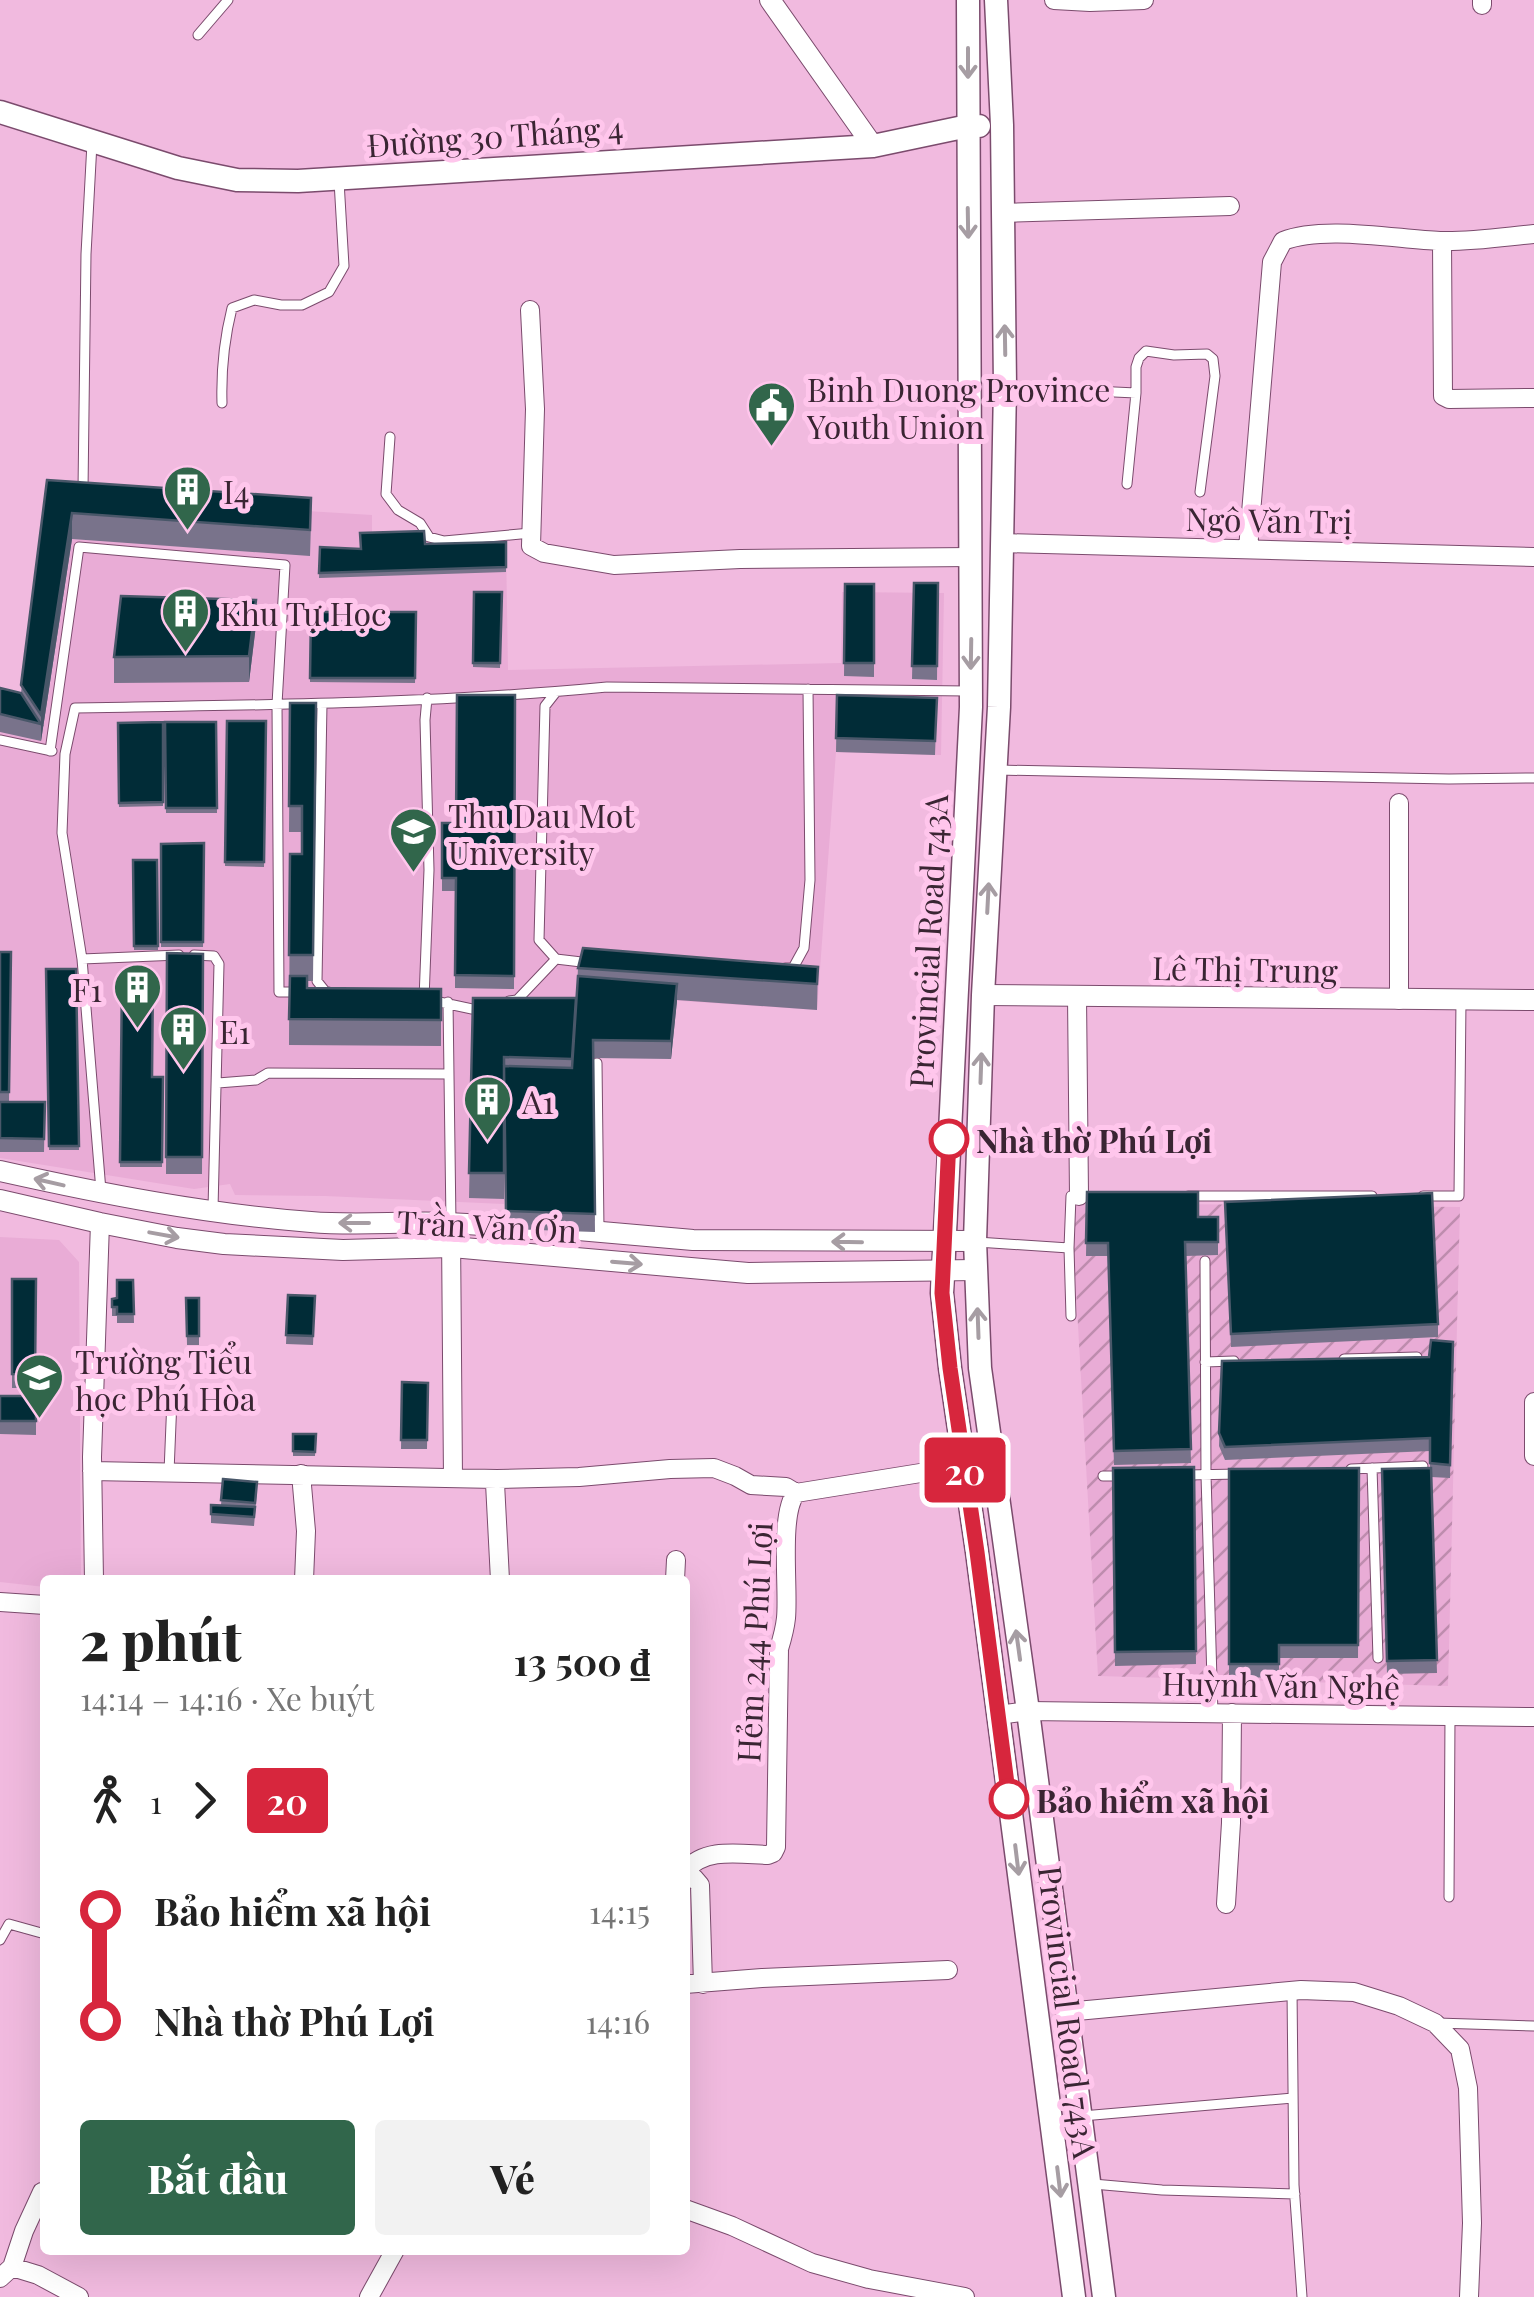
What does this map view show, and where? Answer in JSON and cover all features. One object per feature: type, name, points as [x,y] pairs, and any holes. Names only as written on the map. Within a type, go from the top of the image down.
[{"type":"main road","name":"Provincial Road 743A","points":[[968,0],[970,690],[942,1293],[1074,2297]]},
{"type":"main road","name":"Provincial Road 743A","points":[[996,0],[1002,125],[1005,386],[999,707],[983,995],[975,1242],[980,1368],[1104,2297]]},
{"type":"main road","name":"Đường 30 Tháng 4","points":[[0,112],[178,168],[237,180],[298,181],[873,146],[968,126],[1002,125]]},
{"type":"street","points":[[770,0],[873,146]]},
{"type":"street","points":[[1054,0],[1144,0]]},
{"type":"street","points":[[1003,214],[1230,206]]},
{"type":"street","points":[[1248,549],[1272,262],[1283,241],[1293,237],[1356,234],[1442,241],[1534,234]]},
{"type":"street","points":[[1442,241],[1443,396],[1534,398]]},
{"type":"street","points":[[530,310],[535,409],[531,546],[544,553],[614,566],[740,559],[972,557]]},
{"type":"street","name":"Ngô Văn Trị","points":[[1002,543],[1534,556]]},
{"type":"street","points":[[1399,1000],[1400,803]]},
{"type":"street","name":"Lê Thị Trung","points":[[956,996],[1534,1000]]},
{"type":"street","points":[[1077,996],[1079,1196]]},
{"type":"street","name":"Trần Văn Ơn","points":[[0,1171],[101,1194],[214,1212],[316,1222],[451,1223],[693,1240],[975,1242]]},
{"type":"street","name":"Trần Văn Ơn","points":[[0,1200],[177,1238],[268,1247],[452,1247],[748,1273],[976,1270]]},
{"type":"street","points":[[94,1575],[92,1470],[100,1223]]},
{"type":"street","points":[[451,1223],[453,1478]]},
{"type":"street","points":[[1534,1402],[1534,1456]]},
{"type":"street","name":"Hẻm 244 Phú Lợi","points":[[690,1867],[695,1860],[718,1853],[768,1855],[776,1847],[780,1649],[786,1620],[791,1498],[796,1493],[964,1466]]},
{"type":"street","points":[[92,1470],[497,1479],[714,1468],[750,1485],[786,1487],[796,1493]]},
{"type":"street","points":[[302,1474],[304,1575]]},
{"type":"street","points":[[497,1479],[500,1575]]},
{"type":"street","points":[[675,1575],[676,1560]]},
{"type":"street","points":[[0,1602],[40,1606]]},
{"type":"street","name":"Huỳnh Văn Nghệ","points":[[998,1715],[1028,1711],[1534,1717]]},
{"type":"street","points":[[1222,1714],[1232,1823],[1226,1904]]},
{"type":"street","points":[[690,1876],[700,1885],[694,1984],[948,1970]]},
{"type":"street","points":[[1066,2012],[1292,1990],[1354,1992],[1399,2006],[1435,2024],[1460,2049],[1468,2088],[1472,2223],[1469,2297]]},
{"type":"street","points":[[40,2196],[6,2272],[38,2275],[79,2297]]},
{"type":"street","points":[[690,2210],[812,2263],[870,2279],[965,2297]]},
{"type":"street","points":[[370,2297],[391,2255]]},
{"type":"lane","points":[[198,35],[228,0]]},
{"type":"lane","points":[[83,490],[86,254],[92,140]]},
{"type":"lane","points":[[222,403],[221,370],[232,308],[254,300],[302,305],[328,292],[344,266],[339,178]]},
{"type":"lane","points":[[1127,484],[1139,358],[1146,350],[1174,356],[1207,354],[1215,376],[1200,492]]},
{"type":"lane","points":[[1005,386],[1136,392]]},
{"type":"lane","points":[[390,438],[386,494],[398,510],[420,523],[429,536],[444,541],[531,533]]},
{"type":"lane","points":[[50,750],[78,548],[285,565],[278,704],[279,992],[325,991],[339,995]]},
{"type":"lane","points":[[101,1194],[82,958],[62,832],[64,754],[75,708],[322,704],[607,687],[970,690]]},
{"type":"lane","points":[[768,968],[793,968],[804,948],[810,880],[808,689]]},
{"type":"lane","points":[[556,692],[545,706],[539,940],[556,959],[598,963]]},
{"type":"lane","points":[[424,999],[429,870],[427,698]]},
{"type":"lane","points":[[322,704],[317,981],[325,991]]},
{"type":"lane","points":[[0,740],[64,754]]},
{"type":"lane","points":[[995,770],[1534,778]]},
{"type":"lane","points":[[82,958],[214,956],[219,964],[214,1212]]},
{"type":"lane","points":[[405,1000],[448,1002],[472,1009],[517,1000],[556,959]]},
{"type":"lane","points":[[1419,1196],[1459,1196],[1461,1000]]},
{"type":"lane","points":[[448,1002],[451,1223]]},
{"type":"lane","points":[[597,1062],[599,1232]]},
{"type":"lane","points":[[218,1083],[256,1080],[268,1073],[449,1074]]},
{"type":"lane","points":[[1070,1316],[1071,1196],[1099,1196]]},
{"type":"lane","points":[[1179,1196],[1379,1196]]},
{"type":"lane","points":[[975,1242],[1069,1248]]},
{"type":"lane","points":[[1205,1261],[1206,1475],[1222,1714]]},
{"type":"lane","points":[[1340,1359],[1417,1357]]},
{"type":"lane","points":[[1205,1362],[1244,1361]]},
{"type":"lane","points":[[170,1472],[172,1399]]},
{"type":"lane","points":[[1332,1470],[1423,1466]]},
{"type":"lane","points":[[1372,1468],[1378,1658]]},
{"type":"lane","points":[[1172,1475],[1252,1473]]},
{"type":"lane","points":[[1102,1476],[1137,1476]]},
{"type":"lane","points":[[1449,1896],[1450,1716]]},
{"type":"lane","points":[[0,1940],[9,1924],[40,1933]]},
{"type":"lane","points":[[1292,1990],[1295,2194],[1302,2297]]},
{"type":"lane","points":[[1435,2024],[1534,2026]]},
{"type":"lane","points":[[1080,2116],[1293,2098]]},
{"type":"lane","points":[[1088,2183],[1162,2190],[1295,2194]]},
{"type":"shaded area","name":"Thu Dau Mot University","points":[[45,506],[258,508],[372,515],[372,537],[425,548],[506,546],[508,670],[841,663],[842,592],[944,593],[941,755],[836,752],[817,1010],[578,994],[572,1085],[504,1084],[504,1204],[235,1195],[230,1184],[194,1189],[0,1158],[0,706],[21,711]]},
{"type":"shaded area","points":[[1071,1203],[1460,1207],[1448,1686],[1098,1676]]},
{"type":"shaded area","name":"Trường Tiểu học Phú Hòa","points":[[0,1237],[59,1240],[79,1262],[81,1575],[40,1575],[40,1586],[0,1582]]},
{"type":"building","points":[[47,480],[311,498],[310,530],[72,513],[41,715],[21,685]]},
{"type":"building","points":[[424,531],[425,544],[506,542],[506,567],[319,573],[320,547],[361,549],[360,533]]},
{"type":"building","points":[[914,583],[938,583],[937,666],[912,666]]},
{"type":"building","points":[[845,584],[874,584],[874,663],[844,663]]},
{"type":"building","points":[[474,592],[502,592],[500,663],[473,663]]},
{"type":"building","points":[[121,596],[256,600],[249,656],[114,657]]},
{"type":"building","points":[[311,612],[416,612],[415,678],[310,678]]},
{"type":"building","points":[[0,688],[21,693],[41,724],[0,714]]},
{"type":"building","points":[[457,695],[515,695],[514,976],[455,975],[456,878],[442,878],[442,823],[456,823]]},
{"type":"building","points":[[837,695],[937,698],[935,741],[836,738]]},
{"type":"building","points":[[290,703],[316,703],[313,955],[289,955],[290,854],[302,854],[302,806],[289,806]]},
{"type":"building","points":[[227,721],[266,721],[264,862],[225,862]]},
{"type":"building","points":[[163,722],[163,802],[119,803],[118,723]]},
{"type":"building","points":[[165,722],[216,722],[217,808],[166,808]]},
{"type":"building","points":[[204,843],[203,942],[161,942],[161,844]]},
{"type":"building","points":[[133,860],[157,860],[158,946],[134,946]]},
{"type":"building","points":[[583,948],[818,967],[817,984],[578,968]]},
{"type":"building","points":[[0,952],[11,952],[9,1092],[0,1092]]},
{"type":"building","name":"E1","points":[[167,953],[203,954],[202,1157],[166,1157]]},
{"type":"building","points":[[46,969],[76,969],[79,1146],[49,1146]]},
{"type":"building","name":"F1","points":[[122,974],[153,974],[152,1077],[163,1077],[162,1162],[120,1162]]},
{"type":"building","points":[[290,976],[307,976],[307,988],[441,989],[441,1020],[289,1019]]},
{"type":"building","points":[[578,976],[677,984],[671,1041],[593,1040],[595,1214],[506,1211],[504,1066],[572,1068]]},
{"type":"building","name":"A1","points":[[473,998],[576,998],[572,1059],[504,1057],[504,1173],[469,1173]]},
{"type":"building","points":[[0,1102],[45,1102],[44,1139],[0,1138]]},
{"type":"building","points":[[1087,1192],[1198,1192],[1198,1217],[1218,1217],[1218,1242],[1185,1242],[1191,1449],[1114,1451],[1108,1243],[1086,1243]]},
{"type":"building","points":[[1432,1193],[1438,1324],[1231,1334],[1225,1202]]},
{"type":"building","points":[[12,1279],[36,1279],[35,1375],[12,1374]]},
{"type":"building","points":[[117,1280],[133,1280],[134,1314],[117,1314],[117,1307],[112,1307],[112,1299],[117,1298]]},
{"type":"building","points":[[288,1295],[315,1296],[313,1336],[286,1335]]},
{"type":"building","points":[[186,1298],[199,1298],[199,1336],[187,1336]]},
{"type":"building","points":[[1431,1340],[1453,1342],[1450,1465],[1430,1463],[1430,1438],[1225,1447],[1219,1433],[1222,1361],[1429,1357]]},
{"type":"building","points":[[402,1382],[428,1383],[427,1440],[401,1440]]},
{"type":"building","points":[[0,1396],[36,1396],[36,1421],[0,1421]]},
{"type":"building","points":[[293,1434],[316,1434],[315,1452],[293,1451]]},
{"type":"building","points":[[1194,1467],[1196,1651],[1115,1652],[1113,1468]]},
{"type":"building","points":[[1359,1468],[1358,1645],[1279,1645],[1279,1664],[1229,1664],[1229,1469]]},
{"type":"building","points":[[1431,1468],[1437,1660],[1387,1661],[1382,1469]]},
{"type":"building","points":[[223,1479],[257,1482],[255,1503],[221,1500]]},
{"type":"building","points":[[211,1505],[255,1507],[254,1517],[211,1514]]},
{"type":"bus line","name":"20","points":[[949,1139],[942,1293],[1009,1799]]},
{"type":"place","name":"Binh Duong Province Youth Union","points":[[772,448]]},
{"type":"place","name":"I4","points":[[188,532]]},
{"type":"place","name":"Khu Tự Học","points":[[185,654]]},
{"type":"place","name":"Thu Dau Mot University","points":[[413,874]]},
{"type":"place","name":"F1","points":[[137,1030]]},
{"type":"place","name":"E1","points":[[184,1072]]},
{"type":"place","name":"Nhà thờ Phú Lợi","points":[[949,1139]]},
{"type":"place","name":"A1","points":[[487,1142]]},
{"type":"place","name":"Trường Tiểu học Phú Hòa","points":[[40,1420]]},
{"type":"place","name":"Bảo hiểm xã hội","points":[[1009,1799]]}]
